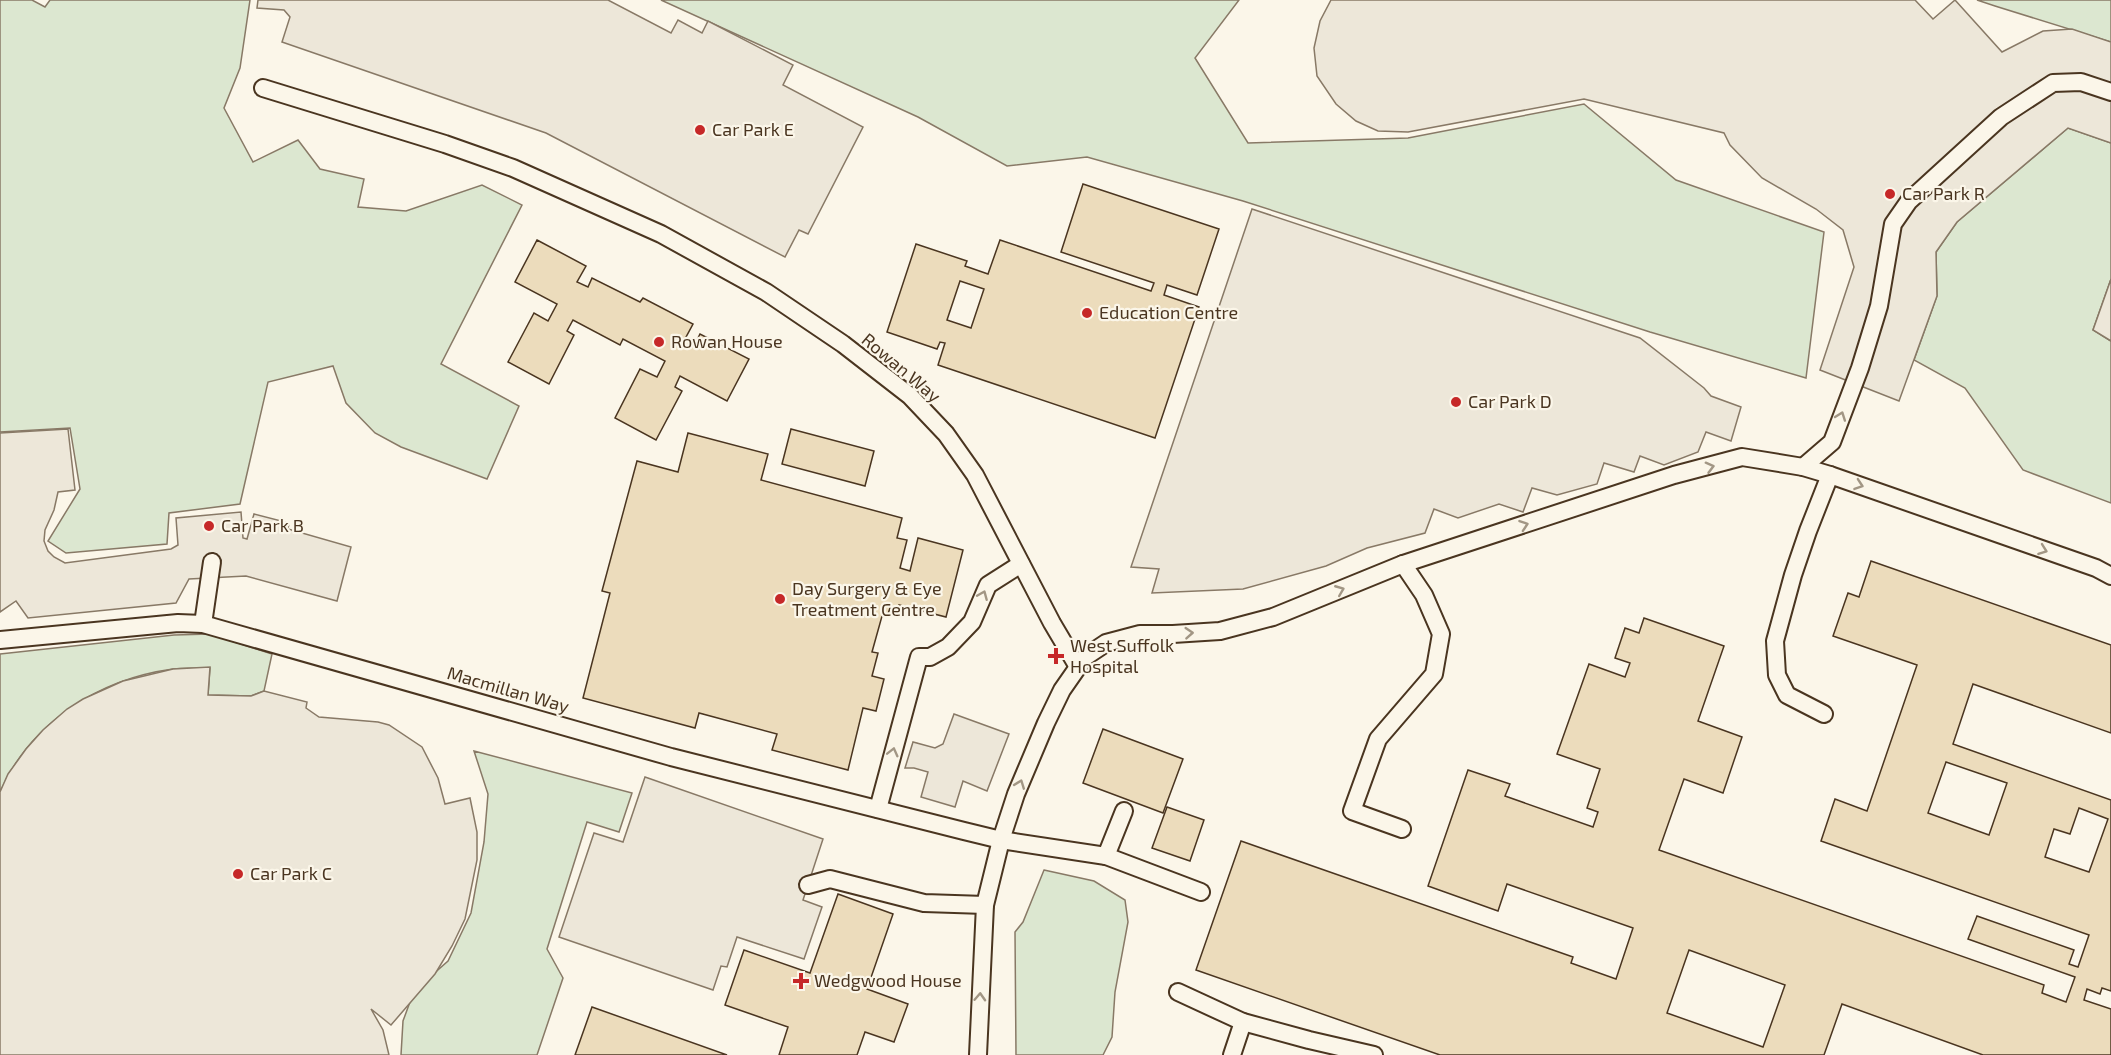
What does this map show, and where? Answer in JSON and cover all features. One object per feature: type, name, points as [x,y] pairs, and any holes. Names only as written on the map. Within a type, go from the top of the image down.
[{"type":"lane","points":[[1803,467],[1832,441],[1860,368],[1879,306],[1893,224],[1909,201],[2001,117],[2053,83],[2081,82],[2111,92]]},
{"type":"lane","name":"Rowan Way","points":[[263,88],[445,144],[513,168],[661,234],[766,292],[843,344],[910,396],[946,434],[975,475],[1052,623],[1078,667]]},
{"type":"lane","points":[[978,1055],[985,905],[1001,840],[1016,794],[1062,690],[1085,657],[1106,643],[1140,634],[1220,631],[1273,617],[1403,564],[1663,479],[1742,457],[1803,467],[2096,568],[2111,576]]},
{"type":"lane","points":[[1824,714],[1787,695],[1777,675],[1775,641],[1797,564],[1830,476]]},
{"type":"lane","points":[[203,624],[212,562]]},
{"type":"lane","points":[[878,809],[919,657],[930,657],[948,647],[972,622],[988,585],[1021,564]]},
{"type":"lane","points":[[1402,829],[1353,811],[1378,739],[1434,674],[1441,634],[1424,595],[1403,564]]},
{"type":"lane","name":"Macmillan Way","points":[[0,640],[178,623],[203,624],[671,757],[1001,840],[1106,856],[1201,892]]},
{"type":"lane","points":[[1106,856],[1124,811]]},
{"type":"lane","points":[[808,885],[830,879],[924,903],[985,905]]},
{"type":"lane","points":[[1178,992],[1243,1022],[1374,1055]]},
{"type":"lane","points":[[1232,1055],[1243,1022]]},
{"type":"green space","points":[[0,0],[32,0],[45,7],[50,0],[250,0],[240,68],[224,108],[253,162],[298,140],[320,169],[364,179],[358,207],[406,211],[482,185],[522,205],[441,364],[519,406],[487,479],[401,447],[375,433],[346,403],[333,366],[268,382],[240,504],[169,513],[167,544],[66,553],[48,541],[80,489],[70,428],[0,432]]},
{"type":"green space","points":[[661,0],[1239,0],[1195,58],[1248,143],[1408,138],[1584,104],[1676,180],[1824,232],[1806,378],[1650,332],[1243,201],[1087,157],[1007,166],[918,117]]},
{"type":"green space","points":[[1977,0],[2111,0],[2111,42],[1995,6]]},
{"type":"green space","points":[[2068,128],[2111,143],[2111,279],[2093,330],[2111,341],[2111,503],[2023,470],[1965,388],[1914,360],[1937,296],[1936,252],[1957,222]]},
{"type":"green space","points":[[210,634],[272,654],[264,691],[251,696],[208,695],[210,668],[173,669],[146,674],[119,683],[70,708],[49,725],[13,767],[0,792],[0,654],[174,635]]},
{"type":"green space","points":[[474,751],[632,793],[619,832],[587,822],[547,949],[563,978],[537,1055],[401,1055],[403,1021],[414,991],[448,961],[471,913],[484,842],[488,794]]},
{"type":"green space","points":[[1044,870],[1094,881],[1125,900],[1128,922],[1115,992],[1112,1037],[1103,1055],[1016,1055],[1015,932],[1023,922]]},
{"type":"shaded area","name":"Car Park E","points":[[258,0],[608,0],[671,33],[678,20],[702,33],[708,21],[793,65],[783,85],[863,127],[808,234],[799,230],[785,257],[546,133],[282,42],[290,17],[284,10],[257,8]]},
{"type":"shaded area","name":"Car Park R","points":[[1331,0],[1915,0],[1933,19],[1955,0],[2002,52],[2043,31],[2072,29],[2111,42],[2111,143],[2068,128],[1957,222],[1936,252],[1937,296],[1899,401],[1820,370],[1854,267],[1843,230],[1816,209],[1762,178],[1730,145],[1724,133],[1584,99],[1408,132],[1378,131],[1356,121],[1336,104],[1317,76],[1314,48],[1320,21]]},
{"type":"shaded area","name":"Car Park D","points":[[1252,209],[1640,338],[1711,396],[1741,407],[1731,441],[1706,432],[1698,452],[1664,465],[1640,456],[1634,472],[1604,463],[1597,484],[1557,495],[1532,488],[1523,512],[1499,504],[1458,518],[1434,509],[1425,533],[1367,548],[1326,566],[1243,589],[1152,593],[1159,569],[1131,567]]},
{"type":"shaded area","points":[[2111,279],[2111,341],[2093,330]]},
{"type":"shaded area","name":"Car Park B","points":[[68,429],[75,490],[58,492],[54,510],[45,530],[44,541],[48,551],[54,557],[65,563],[171,549],[178,545],[176,518],[241,512],[243,538],[247,539],[254,514],[289,523],[288,529],[351,547],[337,601],[246,576],[189,579],[176,603],[28,618],[16,601],[0,612],[0,433]]},
{"type":"shaded area","name":"Car Park C","points":[[210,667],[208,695],[251,696],[264,691],[307,702],[306,708],[319,717],[389,725],[422,747],[438,778],[445,804],[470,798],[477,832],[477,860],[465,919],[452,946],[435,974],[391,1025],[371,1009],[383,1030],[389,1055],[0,1055],[0,792],[8,774],[43,730],[67,709],[83,699],[123,681],[173,669]]},
{"type":"shaded area","points":[[954,714],[1009,734],[987,791],[963,781],[955,807],[921,797],[928,772],[905,768],[913,742],[935,748],[943,744]]},
{"type":"shaded area","points":[[645,777],[823,839],[803,900],[822,907],[804,959],[737,937],[727,967],[721,966],[713,990],[559,937],[594,833],[623,842]]},
{"type":"building","name":"Education Centre","points":[[1083,184],[1219,229],[1197,295],[1167,285],[1164,295],[1199,307],[1155,438],[938,365],[945,343],[940,342],[937,349],[887,332],[916,244],[967,261],[965,266],[988,274],[1000,240],[1151,291],[1154,283],[1061,252]],"holes":[[[960,281],[984,289],[971,328],[947,320]]]},
{"type":"building","name":"Rowan House","points":[[537,240],[586,266],[577,282],[588,287],[592,278],[640,302],[643,298],[693,324],[685,339],[695,344],[700,334],[749,359],[727,401],[680,376],[675,387],[682,391],[656,440],[615,418],[640,369],[657,377],[665,361],[623,339],[620,345],[573,320],[567,331],[574,335],[549,384],[508,362],[534,313],[548,321],[557,304],[515,282]]},
{"type":"building","points":[[791,429],[874,451],[865,486],[782,464]]},
{"type":"building","name":"Day Surgery & Eye Treatment Centre","points":[[688,433],[768,454],[761,480],[902,518],[897,538],[907,540],[900,568],[910,571],[918,538],[963,550],[946,617],[899,605],[898,610],[890,608],[887,617],[882,616],[872,652],[878,653],[872,676],[884,679],[876,711],[863,708],[848,770],[772,750],[777,734],[699,713],[695,728],[583,698],[610,593],[602,591],[637,461],[678,472]]},
{"type":"building","points":[[1871,561],[2111,645],[2111,733],[1973,684],[1953,744],[2111,800],[2111,991],[2102,988],[2100,994],[2087,989],[2084,1000],[2111,1009],[2111,1055],[1983,1055],[1842,1004],[1824,1055],[1440,1055],[1196,970],[1241,841],[1573,957],[1571,963],[1616,979],[1633,928],[1507,884],[1498,911],[1428,886],[1468,770],[1510,784],[1505,796],[1593,827],[1598,812],[1587,808],[1600,769],[1557,754],[1589,664],[1625,677],[1630,663],[1615,658],[1625,628],[1639,633],[1644,618],[1724,646],[1698,721],[1742,737],[1723,793],[1684,779],[1659,850],[2044,985],[2042,993],[2066,1002],[2075,977],[1968,939],[1977,916],[2074,950],[2069,964],[2078,967],[2089,935],[1821,841],[1835,799],[1867,811],[1917,665],[1833,636],[1848,593],[1859,597]],"holes":[[[1946,762],[2007,783],[1989,835],[1928,813]],[[2079,808],[2108,819],[2089,872],[2045,857],[2054,829],[2070,834]],[[1689,950],[1785,985],[1763,1047],[1667,1013]]]},
{"type":"building","points":[[1103,729],[1183,759],[1163,813],[1083,783]]},
{"type":"building","points":[[1167,807],[1204,820],[1190,861],[1152,848]]},
{"type":"building","name":"Wedgwood House","points":[[838,894],[893,914],[867,989],[908,1004],[894,1042],[865,1032],[857,1055],[779,1055],[788,1027],[725,1005],[744,950],[810,973]]},
{"type":"building","points":[[592,1007],[727,1055],[575,1055]]},
{"type":"place","name":"Car Park E","points":[[700,130]]},
{"type":"place","name":"Car Park R","points":[[1890,194]]},
{"type":"place","name":"Education Centre","points":[[1087,313]]},
{"type":"place","name":"Rowan House","points":[[659,342]]},
{"type":"place","name":"Car Park D","points":[[1456,402]]},
{"type":"place","name":"Car Park B","points":[[209,526]]},
{"type":"place","name":"Day Surgery & Eye Treatment Centre","points":[[780,599]]},
{"type":"place","name":"West Suffolk Hospital","points":[[1056,656]]},
{"type":"place","name":"Car Park C","points":[[238,874]]},
{"type":"place","name":"Wedgwood House","points":[[801,981]]}]
